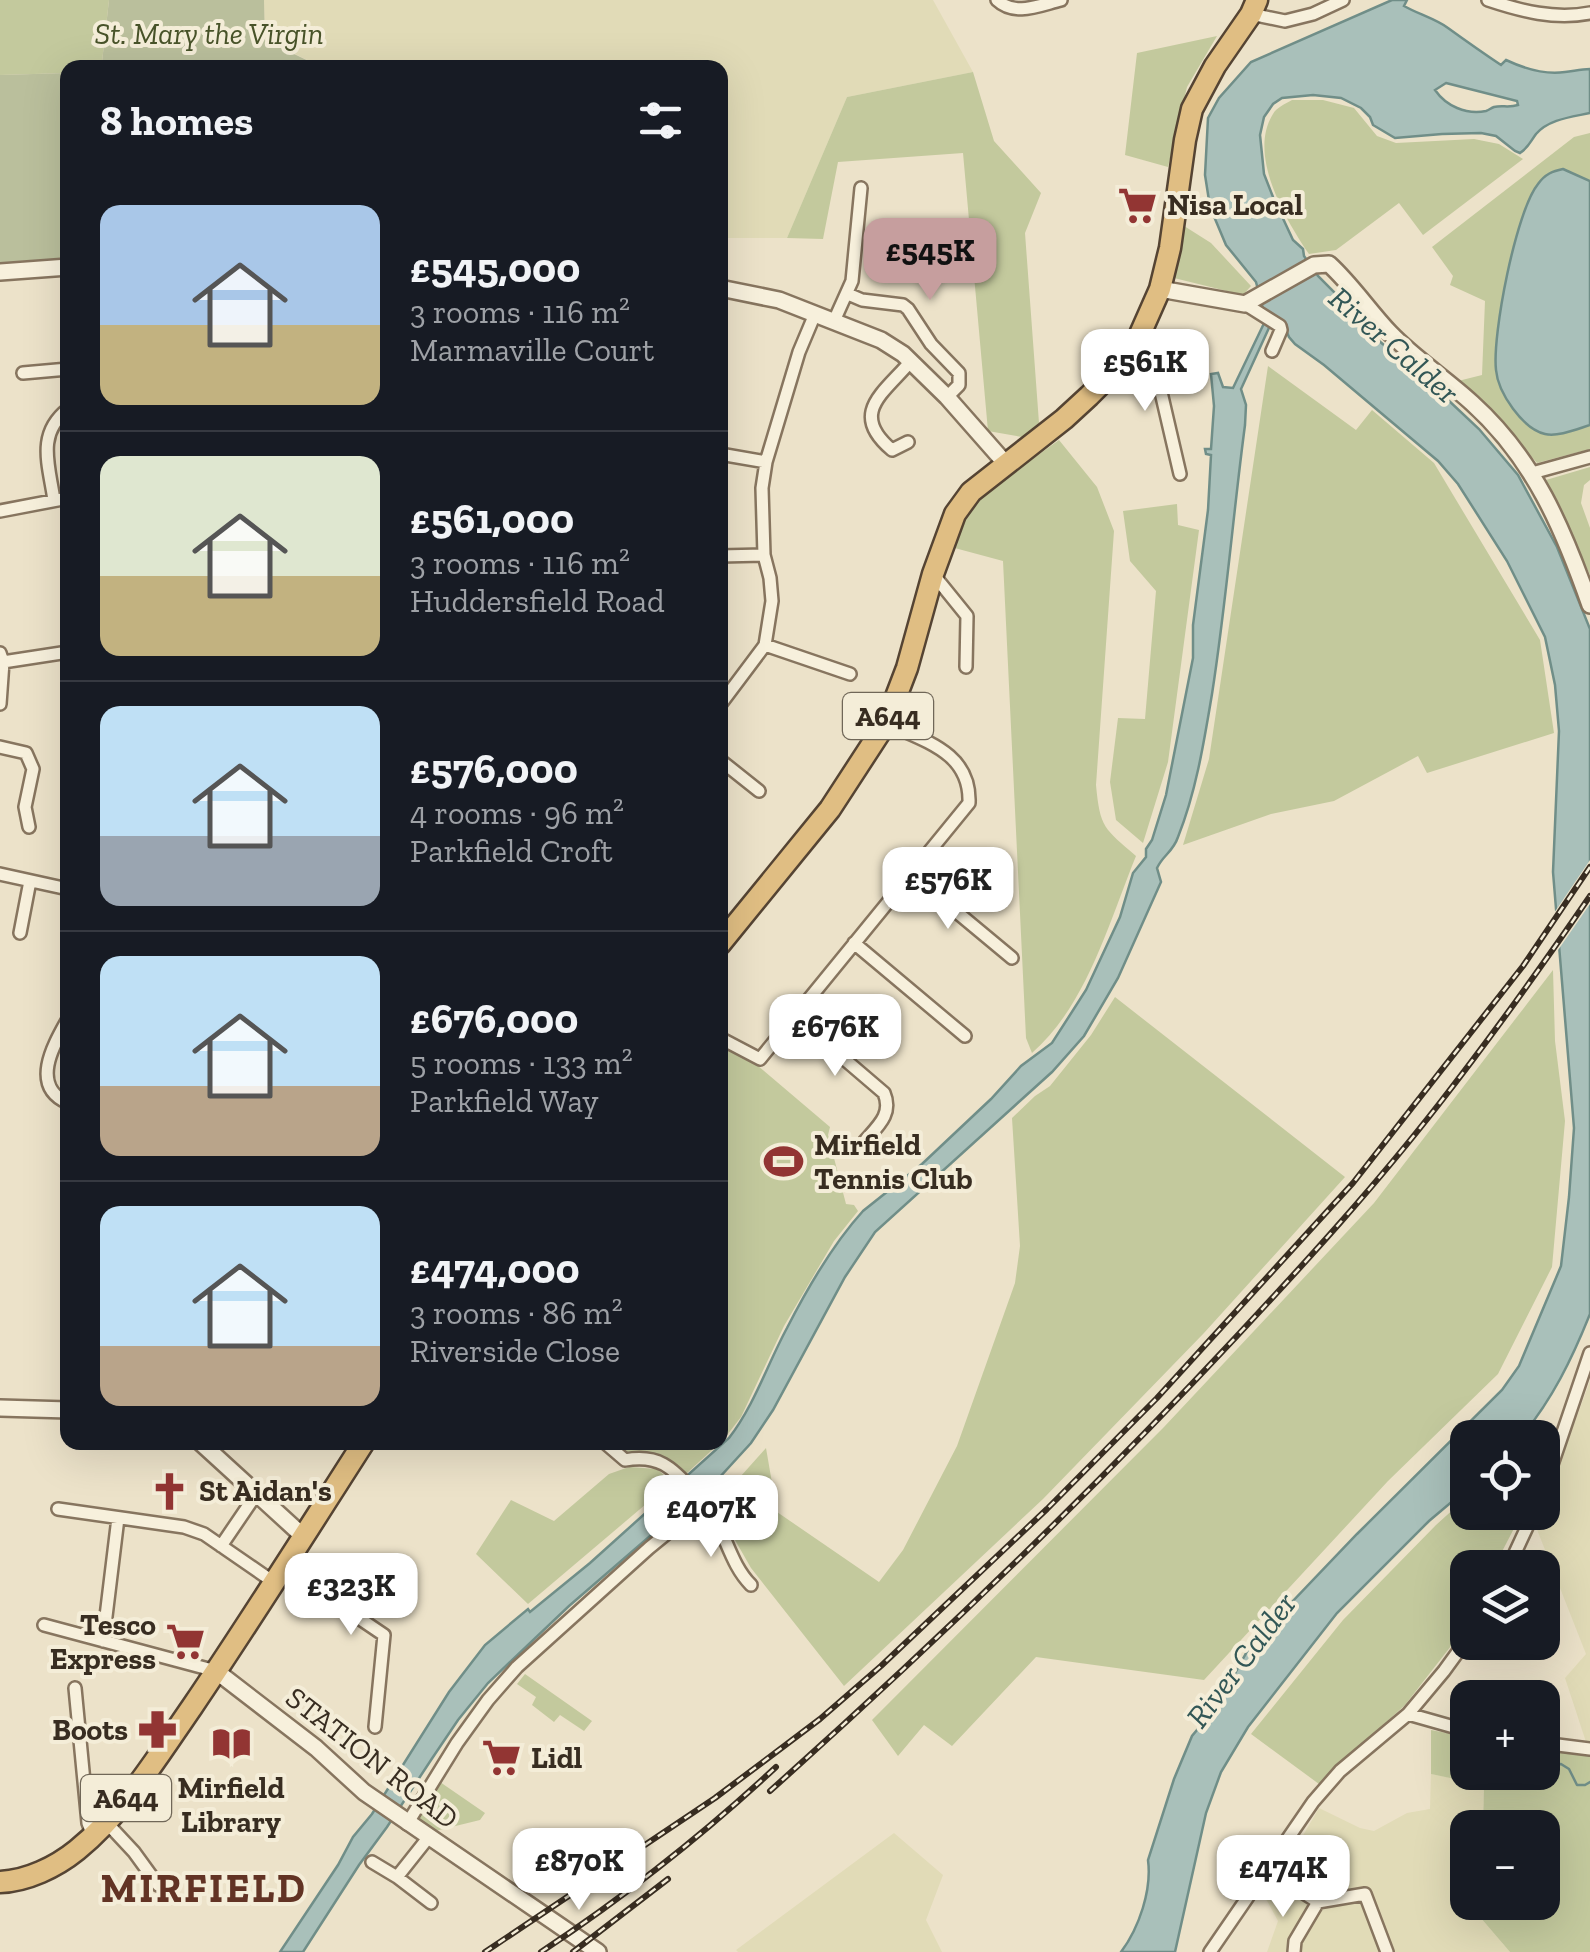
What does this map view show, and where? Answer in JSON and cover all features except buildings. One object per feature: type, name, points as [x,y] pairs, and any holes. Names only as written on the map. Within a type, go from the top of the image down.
[{"type":"highway","name":"A644","points":[[728,934],[830,809],[886,723],[955,514],[971,492],[1064,420],[1117,368],[1137,342],[1160,289],[1170,248],[1192,109],[1253,4]]},
{"type":"highway","name":"A644","points":[[0,1882],[45,1870],[77,1851],[100,1829],[158,1755],[280,1576],[359,1450]]},
{"type":"street","points":[[997,0],[1016,10],[1062,0]]},
{"type":"street","points":[[1253,4],[1285,21],[1344,0]]},
{"type":"street","points":[[1488,0],[1567,18],[1590,13]]},
{"type":"street","points":[[834,321],[852,281],[861,188]]},
{"type":"street","points":[[1253,306],[1314,265],[1329,264],[1335,269],[1392,336],[1494,424],[1532,472],[1576,565],[1590,606]]},
{"type":"street","points":[[0,272],[60,268]]},
{"type":"street","points":[[728,289],[758,294],[881,340],[911,361],[1006,464]]},
{"type":"street","points":[[1160,289],[1253,306],[1276,322],[1280,330],[1272,351]]},
{"type":"street","points":[[848,294],[908,309],[931,344],[960,376],[959,384],[947,397]]},
{"type":"street","points":[[728,694],[765,645],[772,602],[764,555],[762,488],[766,462],[815,314]]},
{"type":"street","points":[[1137,342],[1154,362],[1180,474]]},
{"type":"street","points":[[908,442],[892,450],[878,439],[870,419],[874,403],[911,361]]},
{"type":"street","points":[[22,374],[60,370]]},
{"type":"street","points":[[60,416],[48,434],[60,494]]},
{"type":"street","points":[[728,455],[766,462]]},
{"type":"street","points":[[1532,472],[1590,457]]},
{"type":"street","points":[[0,511],[60,499]]},
{"type":"street","points":[[728,556],[764,555]]},
{"type":"street","points":[[933,574],[967,616],[966,667]]},
{"type":"street","points":[[765,645],[850,674]]},
{"type":"street","points":[[0,704],[1,658],[60,653]]},
{"type":"street","points":[[728,1042],[760,1060],[969,802],[970,787],[962,768],[946,751],[886,723]]},
{"type":"street","points":[[0,747],[26,753],[33,769],[25,807],[29,827]]},
{"type":"street","points":[[728,766],[759,790]]},
{"type":"street","points":[[2,873],[60,888]]},
{"type":"street","points":[[911,874],[1012,958]]},
{"type":"street","points":[[20,933],[30,882]]},
{"type":"street","points":[[854,943],[964,1036]]},
{"type":"street","points":[[794,1016],[884,1093],[887,1115],[864,1142]]},
{"type":"street","points":[[60,1034],[48,1064],[48,1081],[60,1097]]},
{"type":"street","points":[[1560,1441],[1590,1353]]},
{"type":"street","points":[[0,1408],[60,1410]]},
{"type":"street","points":[[209,1450],[304,1537]]},
{"type":"street","points":[[613,1450],[625,1460],[648,1458],[668,1465],[680,1476],[712,1512],[740,1574],[751,1585]]},
{"type":"street","points":[[221,1546],[258,1493]]},
{"type":"street","points":[[403,1820],[488,1700],[517,1667],[701,1500]]},
{"type":"street","points":[[58,1509],[184,1527],[204,1534],[384,1634],[374,1728]]},
{"type":"street","points":[[102,1641],[118,1518]]},
{"type":"street","points":[[44,1626],[216,1670]]},
{"type":"street","points":[[1210,1952],[1313,1802],[1340,1771],[1408,1714],[1452,1660]]},
{"type":"street","name":"STATION ROAD","points":[[216,1670],[316,1748],[372,1798],[598,1952]]},
{"type":"street","points":[[75,1688],[88,1823],[134,1852],[158,1885]]},
{"type":"street","points":[[1408,1714],[1450,1727]]},
{"type":"street","points":[[1560,1745],[1590,1749]]},
{"type":"street","points":[[397,1876],[428,1838]]},
{"type":"street","points":[[372,1862],[431,1903]]},
{"type":"street","points":[[1266,1868],[1318,1902],[1364,1894],[1387,1952]]},
{"type":"street","points":[[1294,1952],[1295,1941],[1318,1902]]},
{"type":"shaded area","points":[[264,0],[933,0],[973,72],[847,97],[787,238],[728,238],[728,60],[307,60],[265,39]]},
{"type":"shaded area","points":[[1590,1381],[1590,1743],[1586,1742],[1565,1678],[1586,1654],[1560,1588],[1560,1550],[1545,1550],[1537,1530],[1560,1530],[1560,1462]]},
{"type":"shaded area","points":[[1431,1774],[1450,1778],[1450,1790],[1484,1790],[1483,1810],[1450,1810],[1450,1920],[1483,1920],[1510,1952],[1267,1952],[1278,1921],[1266,1899],[1319,1808],[1374,1831],[1407,1813],[1430,1809]]},
{"type":"shaded area","points":[[894,1833],[943,1875],[926,1920],[942,1952],[736,1950]]},
{"type":"green space","points":[[0,0],[109,0],[102,60],[60,60],[60,73],[0,75]]},
{"type":"green space","name":"St. Mary the Virgin","points":[[109,0],[264,0],[265,40],[306,60],[102,60]]},
{"type":"green space","points":[[1217,36],[1187,87],[1168,167],[1125,155],[1137,53]]},
{"type":"green space","points":[[973,72],[994,141],[1041,193],[1025,233],[1039,423],[1022,437],[988,431],[963,153],[838,162],[823,239],[787,238],[847,97]]},
{"type":"green space","name":"St. Mary the Virgin","points":[[60,73],[60,262],[0,264],[0,75]]},
{"type":"green space","points":[[1292,100],[1323,100],[1354,108],[1377,136],[1396,143],[1474,139],[1499,144],[1523,159],[1423,235],[1399,203],[1336,250],[1309,254],[1281,206],[1264,148],[1273,114]]},
{"type":"green space","points":[[1590,133],[1590,181],[1564,169],[1549,436],[1590,425],[1590,449],[1537,463],[1458,381],[1482,375],[1485,301],[1450,285],[1453,276],[1432,247],[1574,137]]},
{"type":"green space","points":[[1181,224],[1211,243],[1251,286],[1243,295],[1174,278]]},
{"type":"green space","points":[[1268,366],[1356,430],[1372,410],[1434,463],[1540,640],[1554,733],[1427,773],[1418,756],[1334,801],[1271,814],[1183,845],[1209,759]]},
{"type":"green space","points":[[1059,440],[1097,487],[1114,531],[1096,785],[1099,810],[1106,826],[1136,856],[1082,987],[1068,1011],[1032,1053],[1026,1038],[1003,561],[951,547],[964,516],[982,495]]},
{"type":"green space","points":[[1590,467],[1590,480],[1584,485],[1581,503],[1590,528],[1590,575],[1546,480]]},
{"type":"green space","points":[[1177,504],[1178,525],[1199,530],[1168,762],[1143,843],[1116,820],[1110,782],[1118,718],[1145,719],[1156,591],[1130,561],[1123,511]]},
{"type":"green space","points":[[1553,970],[1555,1041],[1565,1121],[1552,1267],[1498,1374],[1388,1481],[1204,1680],[1036,1657],[952,1746],[924,1725],[898,1756],[872,1720],[1164,1427],[1374,1203]]},
{"type":"green space","points":[[1115,997],[1345,1177],[1204,1333],[1043,1499],[844,1686],[751,1568],[715,1505],[766,1448],[777,1512],[879,1582],[903,1550],[957,1446],[1015,1283],[1020,1246],[1012,1118],[1050,1086],[1091,1035]]},
{"type":"green space","points":[[728,1049],[757,1065],[830,1127],[828,1135],[846,1204],[854,1205],[858,1211],[834,1241],[784,1326],[741,1417],[728,1434]]},
{"type":"green space","points":[[616,1450],[712,1450],[687,1473],[668,1462],[626,1458]]},
{"type":"green space","points":[[629,1467],[657,1469],[672,1482],[528,1604],[476,1554],[511,1500],[554,1521],[609,1474]]},
{"type":"green space","points":[[1450,1512],[1450,1530],[1513,1530],[1503,1550],[1450,1550],[1450,1647],[1405,1705],[1319,1784],[1251,1734],[1343,1620]]},
{"type":"green space","points":[[525,1674],[592,1721],[584,1731],[560,1715],[554,1722],[532,1705],[536,1697],[517,1684]]},
{"type":"green space","points":[[1431,1730],[1450,1734],[1450,1778],[1431,1774]]},
{"type":"green space","points":[[1560,1752],[1590,1756],[1590,1952],[1510,1952],[1483,1920],[1560,1920],[1560,1810],[1483,1810],[1484,1790],[1560,1790]]},
{"type":"green space","points":[[440,1782],[485,1813],[480,1820],[435,1831],[416,1821]]},
{"type":"water","points":[[1392,0],[1407,0],[1404,6],[1443,25],[1501,65],[1506,60],[1550,73],[1590,69],[1590,113],[1547,125],[1520,153],[1496,136],[1481,133],[1395,138],[1373,125],[1361,108],[1341,98],[1313,95],[1282,98],[1273,104],[1264,117],[1260,135],[1264,174],[1293,240],[1356,322],[1479,429],[1518,475],[1557,547],[1590,629],[1590,1314],[1568,1363],[1533,1420],[1472,1420],[1519,1366],[1561,1266],[1569,1197],[1574,1128],[1553,872],[1559,731],[1545,637],[1507,561],[1458,484],[1438,461],[1295,344],[1282,321],[1274,317],[1241,389],[1246,405],[1245,425],[1212,694],[1195,785],[1176,842],[1157,868],[1161,882],[1118,978],[1084,1036],[1052,1072],[875,1232],[845,1277],[751,1443],[718,1479],[686,1495],[679,1511],[569,1606],[488,1683],[458,1720],[303,1952],[280,1952],[449,1692],[485,1645],[590,1563],[716,1450],[728,1450],[728,1439],[754,1398],[812,1282],[852,1224],[922,1164],[1021,1066],[1052,1043],[1086,990],[1120,917],[1133,873],[1146,857],[1166,795],[1193,658],[1193,625],[1208,510],[1211,455],[1205,449],[1211,449],[1211,374],[1218,373],[1223,387],[1233,388],[1268,315],[1256,282],[1226,245],[1210,207],[1205,175],[1208,118],[1219,98],[1251,62]],"holes":[[[1446,83],[1517,101],[1515,106],[1471,112],[1451,105],[1435,90]]]},
{"type":"water","points":[[1563,169],[1590,181],[1590,425],[1550,435],[1528,425],[1513,409],[1501,389],[1496,353],[1507,274],[1530,198],[1541,181]]},
{"type":"water","points":[[1450,1442],[1450,1503],[1337,1613],[1248,1727],[1221,1772],[1206,1813],[1175,1952],[1121,1952],[1143,1908],[1148,1860],[1192,1736],[1217,1706],[1250,1646]]},
{"type":"pier","points":[[1590,860],[1590,904],[1556,953],[1552,916]]},
{"type":"waterway","points":[[1560,1764],[1569,1769],[1577,1785],[1590,1782]]},
{"type":"railway","points":[[485,1952],[715,1798],[820,1719],[1047,1509],[1157,1398],[1353,1183],[1523,966],[1590,867]]},
{"type":"railway","points":[[770,1791],[950,1626],[1066,1512],[1288,1280],[1366,1194],[1439,1104],[1590,896]]},
{"type":"railway","points":[[541,1952],[662,1864],[776,1767]]},
{"type":"railway","points":[[573,1952],[668,1879]]},
{"type":"place","name":"Nisa Local","points":[[1137,205]]},
{"type":"place","name":"Mirfield Tennis Club","points":[[784,1162]]},
{"type":"place","name":"St Aidan's","points":[[169,1491]]},
{"type":"place","name":"Tesco Express","points":[[186,1642]]},
{"type":"place","name":"Boots","points":[[158,1730]]},
{"type":"place","name":"Mirfield Library","points":[[231,1744]]},
{"type":"place","name":"Lidl","points":[[501,1758]]},
{"type":"district","name":"MIRFIELD","points":[[204,1888]]},
{"type":"water label","name":"River Calder","points":[[1394,345]]},
{"type":"water label","name":"River Calder","points":[[1241,1660]]}]
